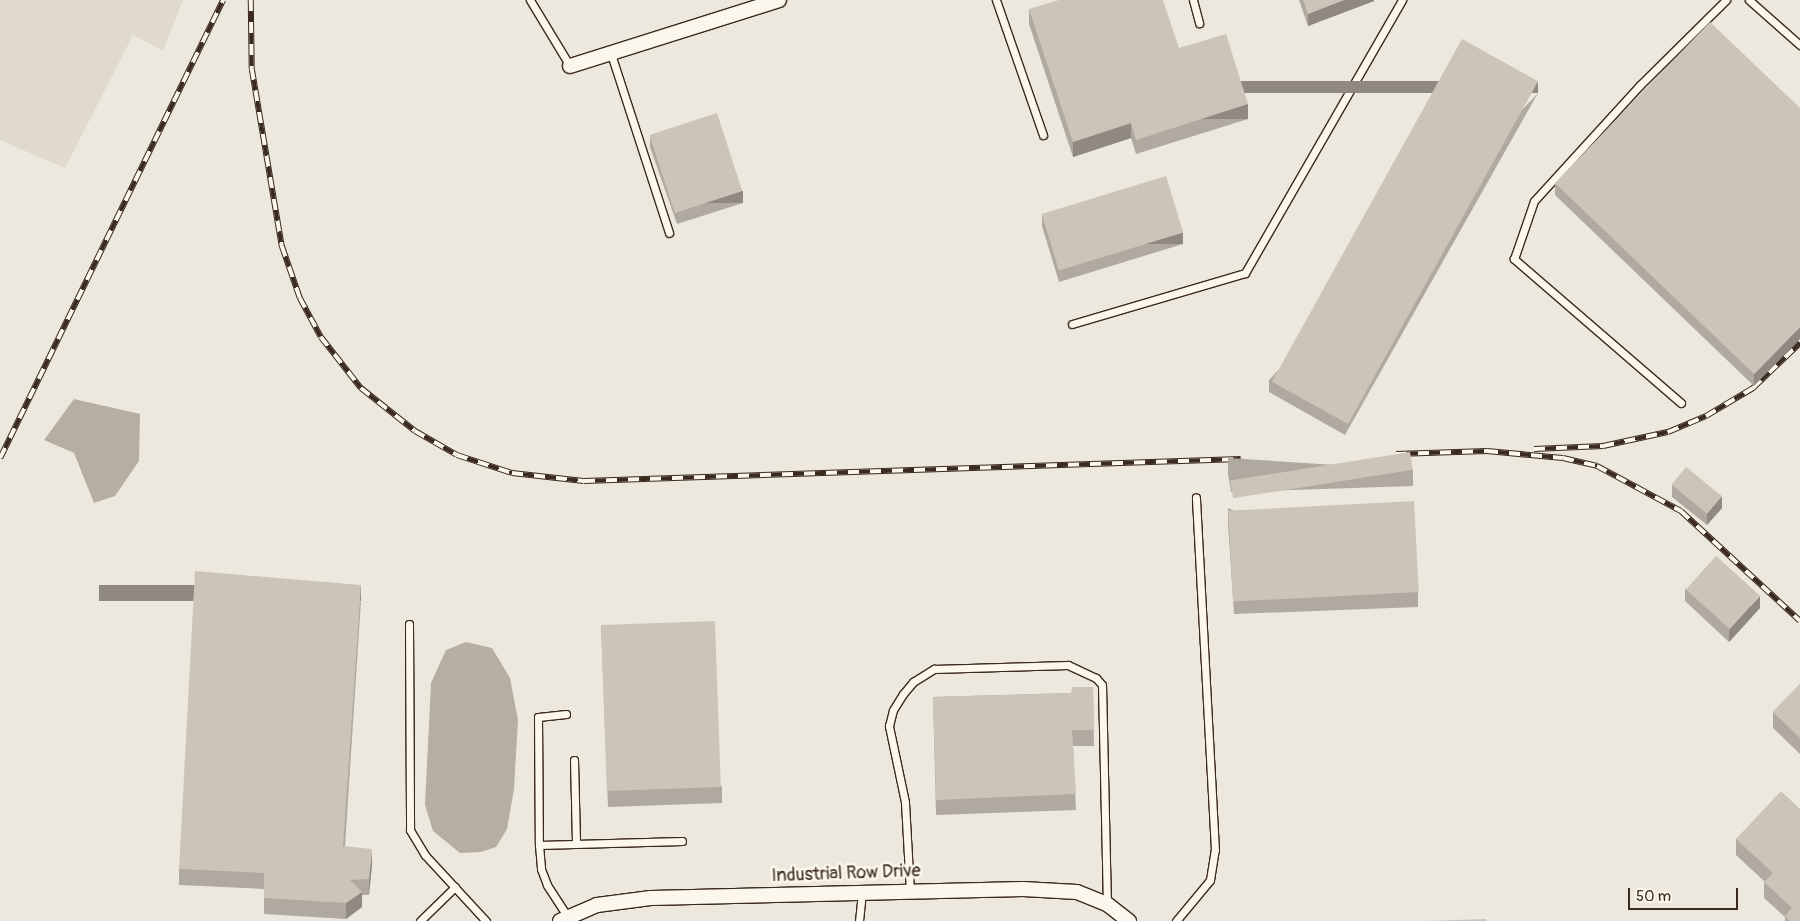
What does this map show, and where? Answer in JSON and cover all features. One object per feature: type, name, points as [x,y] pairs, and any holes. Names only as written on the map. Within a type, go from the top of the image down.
[{"type":"street","points":[[570,66],[779,0]]},
{"type":"street","name":"Industrial Row Drive","points":[[563,919],[618,901],[1056,889],[1077,892],[1107,904],[1130,921]]},
{"type":"lane","points":[[530,0],[570,66]]},
{"type":"lane","points":[[996,0],[1043,136]]},
{"type":"lane","points":[[1193,0],[1199,23]]},
{"type":"lane","points":[[1072,324],[1245,273],[1402,0]]},
{"type":"lane","points":[[1681,403],[1514,258],[1534,201],[1640,84],[1726,0]]},
{"type":"lane","points":[[1750,0],[1800,45]]},
{"type":"lane","points":[[611,54],[669,233]]},
{"type":"lane","points":[[1176,921],[1210,880],[1215,850],[1196,498]]},
{"type":"lane","points":[[409,624],[410,830],[425,855],[486,921]]},
{"type":"lane","points":[[910,892],[905,802],[889,726],[893,710],[903,694],[913,682],[934,669],[1068,666],[1096,678],[1102,685],[1107,904]]},
{"type":"lane","points":[[563,919],[541,869],[539,845],[538,717],[566,714]]},
{"type":"lane","points":[[574,760],[576,844]]},
{"type":"lane","points":[[539,845],[682,841]]},
{"type":"lane","points":[[420,921],[455,887]]},
{"type":"lane","points":[[860,921],[862,893]]},
{"type":"shaded area","points":[[0,0],[1800,0],[1800,921],[0,921]]},
{"type":"shaded area","points":[[0,0],[183,0],[163,51],[133,35],[65,168],[0,140]]},
{"type":"shaded area","points":[[74,399],[140,414],[139,461],[115,496],[94,503],[74,453],[44,440]]},
{"type":"shaded area","points":[[466,642],[492,648],[510,678],[518,720],[514,789],[507,829],[496,847],[481,852],[460,853],[433,831],[425,805],[431,683],[446,650]]},
{"type":"building","points":[[1059,0],[1163,0],[1179,48],[1226,34],[1248,104],[1136,140],[1131,123],[1073,142],[1029,9]]},
{"type":"building","points":[[1303,0],[1344,0],[1308,14]]},
{"type":"building","points":[[1710,22],[1800,108],[1800,327],[1754,374],[1555,183]]},
{"type":"building","points":[[1462,39],[1538,81],[1348,424],[1272,382]]},
{"type":"building","points":[[717,113],[742,191],[675,213],[649,135]]},
{"type":"building","points":[[1166,176],[1183,232],[1059,270],[1042,214]]},
{"type":"building","points":[[1410,452],[1413,470],[1233,498],[1230,480]]},
{"type":"building","points":[[1686,467],[1722,496],[1707,514],[1672,485]]},
{"type":"building","points":[[1414,501],[1419,592],[1233,602],[1228,511]]},
{"type":"building","points":[[1716,556],[1760,595],[1730,629],[1686,589]]},
{"type":"building","points":[[195,571],[361,585],[343,846],[372,849],[369,879],[350,880],[362,892],[346,903],[264,898],[264,873],[179,869]]},
{"type":"building","points":[[715,621],[721,787],[607,791],[601,625]]},
{"type":"building","points":[[1800,684],[1800,738],[1773,712]]},
{"type":"building","points":[[1072,687],[1093,687],[1094,730],[1072,730],[1076,794],[936,800],[933,697],[1071,693]]},
{"type":"building","points":[[1781,791],[1800,809],[1800,921],[1790,921],[1785,916],[1792,908],[1764,882],[1773,873],[1736,839]]},
{"type":"building","points":[[1486,919],[1487,921],[1425,921]]},
{"type":"railway","points":[[0,458],[223,0]]},
{"type":"railway","points":[[251,0],[252,69],[282,246],[300,298],[321,337],[361,388],[415,431],[457,455],[512,473],[584,481],[1241,459]]},
{"type":"railway","points":[[1534,449],[1603,446],[1668,432],[1706,416],[1753,388],[1800,343]]},
{"type":"railway","points":[[1396,454],[1487,451],[1563,458],[1597,466],[1681,511],[1800,621]]}]
